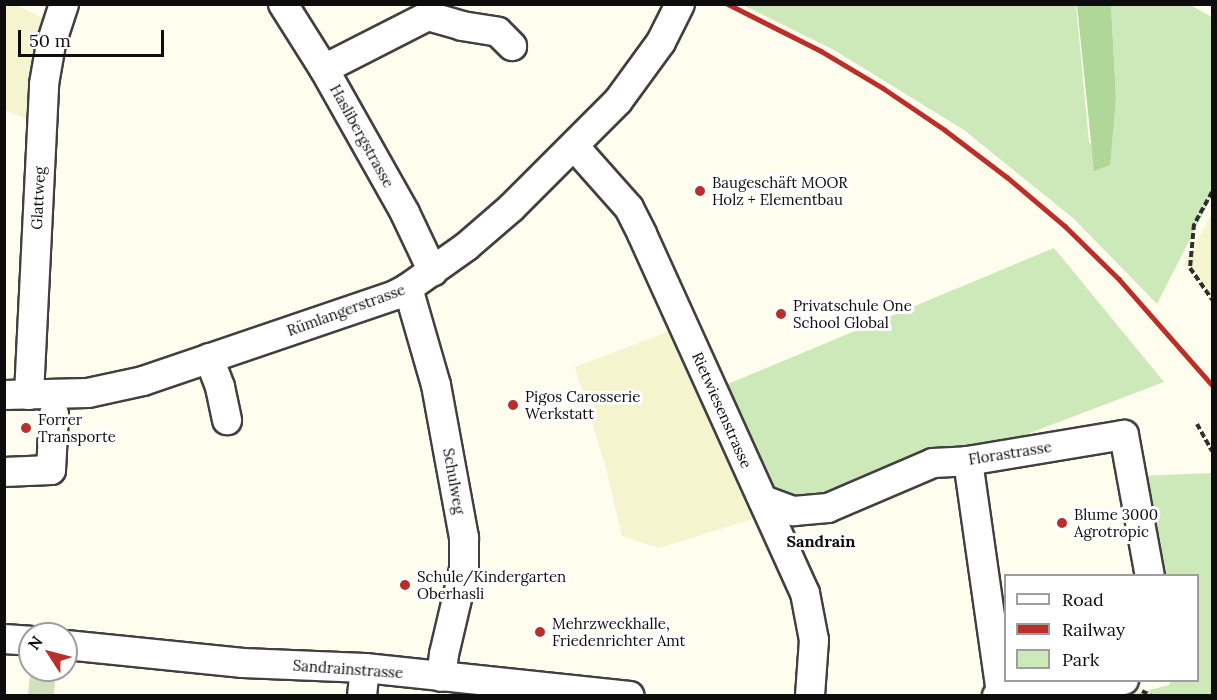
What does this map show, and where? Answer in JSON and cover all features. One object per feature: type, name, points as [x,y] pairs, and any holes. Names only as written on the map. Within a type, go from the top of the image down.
[{"type":"street","name":"Glattweg","points":[[17,395],[44,84],[51,44],[64,4]]},
{"type":"street","name":"Haslibergstrasse","points":[[284,4],[324,69],[405,213],[433,272]]},
{"type":"street","name":"Rümlangerstrasse","points":[[17,395],[88,393],[142,381],[395,296],[433,272],[476,238],[574,146],[618,101],[661,42],[680,4]]},
{"type":"street","points":[[324,69],[428,16],[462,26],[498,32],[512,46]]},
{"type":"street","name":"Rietwiesenstrasse","points":[[574,146],[629,208],[805,593],[814,640],[810,696]]},
{"type":"street","name":"Schulweg","points":[[408,288],[436,385],[464,538],[464,569],[444,654],[441,677]]},
{"type":"street","points":[[209,358],[220,387],[227,420]]},
{"type":"street","points":[[4,472],[51,470],[54,414]]},
{"type":"street","name":"Florastrasse","points":[[763,500],[794,511],[828,508],[933,463],[968,460],[1124,435],[1149,574]]},
{"type":"street","points":[[968,460],[999,695],[1115,682]]},
{"type":"street","name":"Sandrainstrasse","points":[[78,646],[243,663],[364,682],[441,677],[630,696]]},
{"type":"path","points":[[1212,192],[1194,224],[1190,268],[1212,300]]},
{"type":"path","points":[[1197,424],[1212,450]]},
{"type":"green space","points":[[4,5],[16,5],[53,23],[39,124],[5,110]]},
{"type":"green space","points":[[743,5],[1076,5],[1089,142],[1108,166],[1116,96],[1111,5],[1190,5],[1212,17],[1212,196],[1157,304],[1074,219],[964,130],[834,50]]},
{"type":"green space","points":[[1077,5],[1111,5],[1116,97],[1110,165],[1094,171]]},
{"type":"green space","points":[[1212,214],[1212,300],[1190,268],[1183,266]]},
{"type":"green space","points":[[1054,248],[1164,382],[993,447],[820,504],[765,489],[723,386]]},
{"type":"green space","points":[[670,331],[753,519],[659,548],[622,536],[606,469],[575,367]]},
{"type":"green space","points":[[1212,473],[1212,695],[1127,696],[1169,685],[1170,682],[1199,682],[1199,574],[1160,574],[1141,476]]},
{"type":"green space","points":[[29,682],[55,682],[54,695],[28,695]]},
{"type":"railway","points":[[728,4],[821,51],[883,88],[945,130],[1007,177],[1065,226],[1119,279],[1212,385]]},
{"type":"place","name":"Baugeschäft MOOR Holz + Elementbau","points":[[700,191]]},
{"type":"place","name":"Privatschule One School Global","points":[[781,314]]},
{"type":"place","name":"Pigos Carosserie Werkstatt","points":[[513,405]]},
{"type":"place","name":"Forrer Transporte","points":[[26,428]]},
{"type":"place","name":"Blume 3000 Agrotropic","points":[[1062,523]]},
{"type":"place","name":"Schule/Kindergarten Oberhasli","points":[[405,585]]},
{"type":"place","name":"Mehrzweckhalle, Friedenrichter Amt","points":[[540,632]]},
{"type":"district","name":"Sandrain","points":[[821,541]]}]
